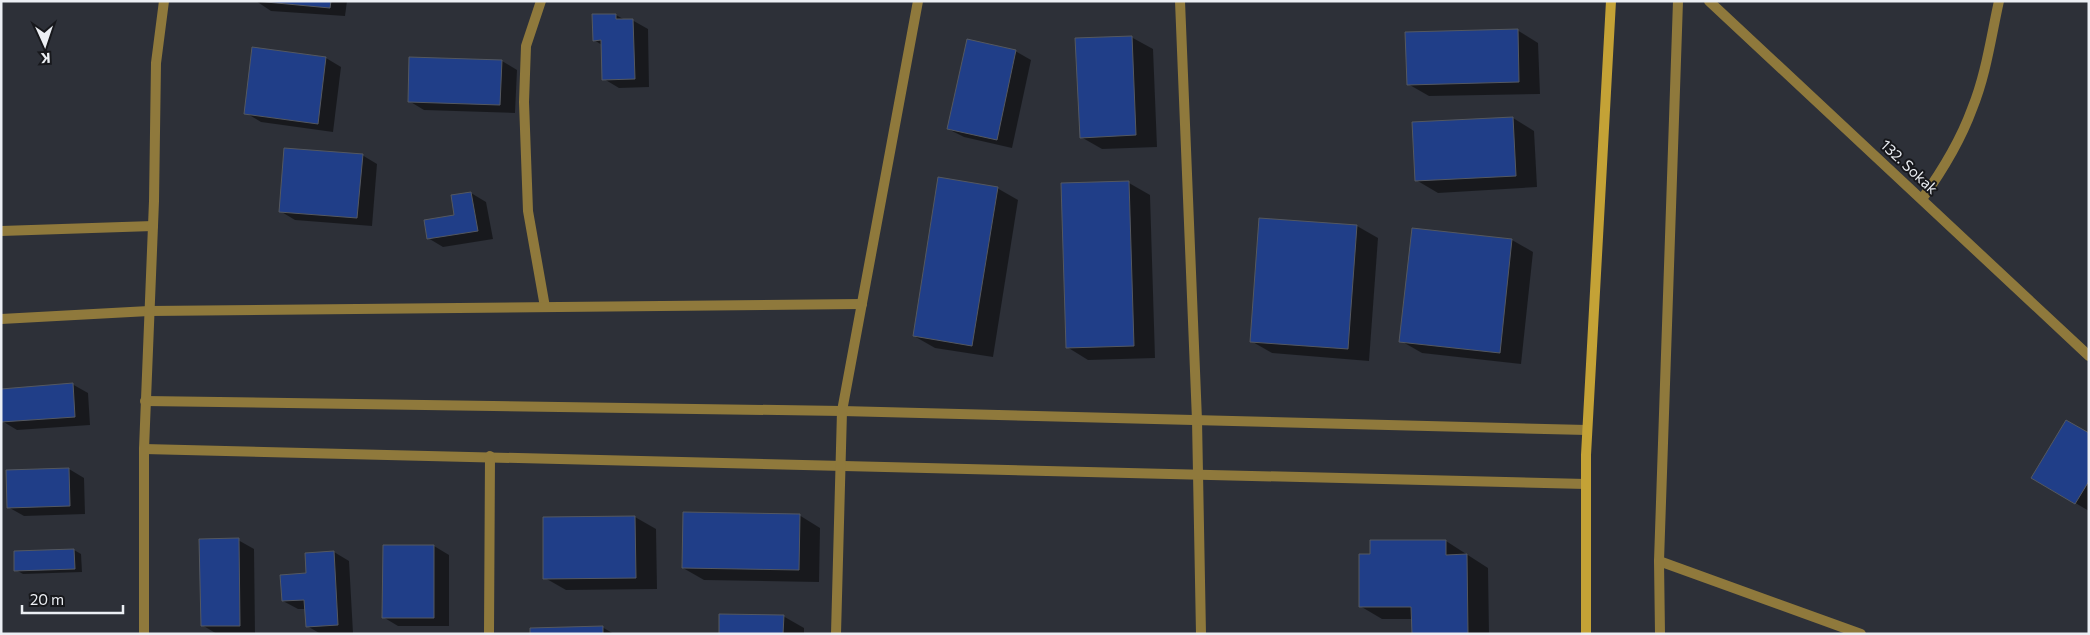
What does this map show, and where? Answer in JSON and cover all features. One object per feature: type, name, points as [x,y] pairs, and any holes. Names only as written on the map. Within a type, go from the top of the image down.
[{"type":"street","points":[[144,634],[144,449],[153,226],[156,63],[164,1]]},
{"type":"street","points":[[541,1],[526,46],[524,102],[528,210],[545,307]]},
{"type":"street","points":[[836,634],[842,411],[918,1]]},
{"type":"street","points":[[1180,1],[1197,420],[1201,634]]},
{"type":"street","points":[[1586,634],[1587,430],[1611,1]]},
{"type":"street","points":[[1660,634],[1659,561],[1678,1]]},
{"type":"street","name":"132. Sokak","points":[[1709,1],[2089,356]]},
{"type":"street","points":[[1922,199],[1944,168],[1973,108],[1982,81],[1999,1]]},
{"type":"street","points":[[1,232],[153,226]]},
{"type":"street","points":[[1,319],[149,311],[862,304]]},
{"type":"street","points":[[146,401],[842,411],[1587,430]]},
{"type":"street","points":[[144,449],[840,464],[1586,484]]},
{"type":"street","points":[[489,634],[490,456]]},
{"type":"street","points":[[1659,561],[1861,634]]},
{"type":"building","points":[[255,1],[331,1],[330,8]]},
{"type":"building","points":[[592,14],[616,14],[616,19],[633,19],[635,79],[602,80],[601,40],[593,41]]},
{"type":"building","points":[[1518,29],[1519,82],[1407,85],[1405,32]]},
{"type":"building","points":[[1132,36],[1136,135],[1080,138],[1075,38]]},
{"type":"building","points":[[967,39],[1016,50],[997,140],[947,129]]},
{"type":"building","points":[[252,47],[326,57],[318,124],[244,114]]},
{"type":"building","points":[[409,57],[502,60],[500,105],[408,102]]},
{"type":"building","points":[[1513,117],[1516,176],[1415,181],[1412,122]]},
{"type":"building","points":[[284,148],[363,154],[357,218],[279,212]]},
{"type":"building","points":[[938,177],[998,187],[972,346],[913,336]]},
{"type":"building","points":[[1129,181],[1134,346],[1066,348],[1061,183]]},
{"type":"building","points":[[471,192],[478,231],[427,239],[424,220],[454,215],[451,195]]},
{"type":"building","points":[[1259,218],[1357,225],[1348,349],[1250,342]]},
{"type":"building","points":[[1412,228],[1512,239],[1500,353],[1399,342]]},
{"type":"building","points":[[73,383],[75,417],[1,422],[1,389]]},
{"type":"building","points":[[2066,420],[2089,433],[2089,481],[2075,504],[2031,478]]},
{"type":"building","points":[[69,468],[70,506],[7,508],[6,470]]},
{"type":"building","points":[[683,512],[800,514],[799,570],[682,568]]},
{"type":"building","points":[[635,516],[636,578],[543,579],[543,517]]},
{"type":"building","points":[[239,538],[240,626],[201,626],[199,539]]},
{"type":"building","points":[[1370,540],[1446,540],[1446,555],[1467,554],[1468,634],[1412,634],[1411,607],[1359,607],[1359,554],[1370,554]]},
{"type":"building","points":[[383,545],[434,545],[434,618],[382,618]]},
{"type":"building","points":[[74,549],[75,569],[14,571],[14,551]]},
{"type":"building","points":[[334,551],[338,625],[306,627],[304,600],[282,601],[280,575],[306,573],[305,553]]},
{"type":"building","points":[[719,614],[784,615],[783,634],[719,634]]},
{"type":"building","points":[[603,626],[603,634],[530,634],[530,628]]}]
